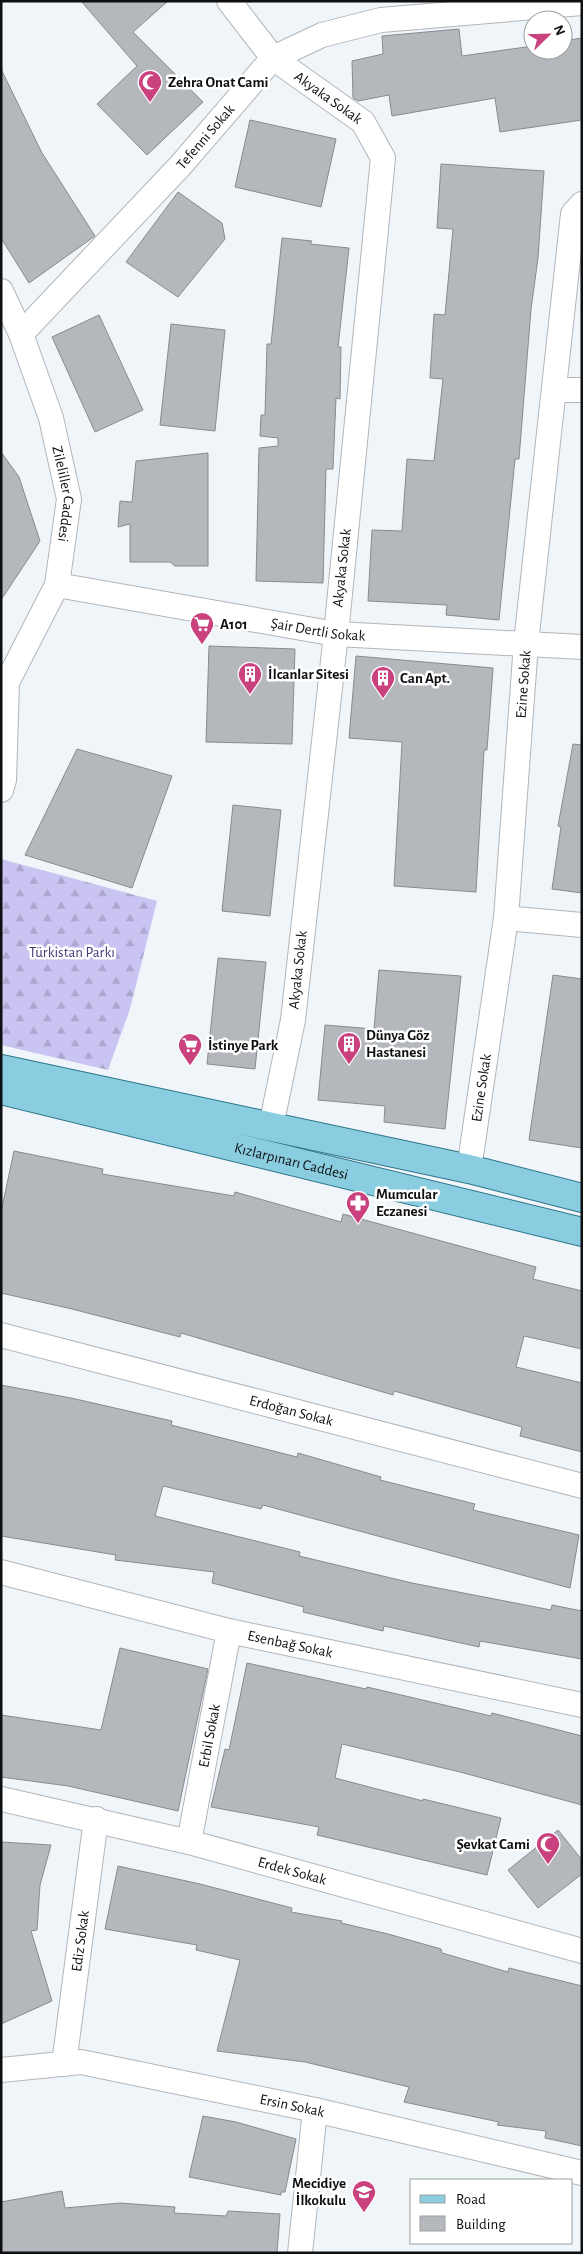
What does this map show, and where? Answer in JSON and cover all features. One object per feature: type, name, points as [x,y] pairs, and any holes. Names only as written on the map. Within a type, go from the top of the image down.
[{"type":"main road","name":"Kızlarpınarı Caddesi","points":[[1,1069],[469,1169],[582,1198]]},
{"type":"main road","name":"Kızlarpınarı Caddesi","points":[[1,1090],[582,1232]]},
{"type":"street","name":"Akyaka Sokak","points":[[229,1],[273,58],[363,122],[383,158],[336,634],[293,1020],[270,1126]]},
{"type":"street","name":"Tefenni Sokak","points":[[22,334],[180,166],[273,58],[322,35],[381,20],[582,3]]},
{"type":"street","name":"Ezine Sokak","points":[[469,1169],[506,918],[526,644],[573,214],[582,204]]},
{"type":"street","name":"Zileliller Caddesi","points":[[1,291],[22,334],[51,418],[69,500],[57,585],[4,688]]},
{"type":"street","points":[[554,390],[582,390]]},
{"type":"street","name":"Şair Dertli Sokak","points":[[57,585],[336,634],[582,647]]},
{"type":"street","points":[[1,790],[4,780],[4,688]]},
{"type":"street","points":[[506,918],[582,925]]},
{"type":"street","name":"Erdoğan Sokak","points":[[1,1335],[582,1486]]},
{"type":"street","name":"Esenbağ Sokak","points":[[1,1572],[229,1631],[582,1705]]},
{"type":"street","name":"Erbil Sokak","points":[[189,1842],[229,1631]]},
{"type":"street","name":"Erdek Sokak","points":[[1,1800],[96,1819],[189,1842],[582,1951]]},
{"type":"street","name":"Ediz Sokak","points":[[64,2064],[96,1819]]},
{"type":"street","name":"Ersin Sokak","points":[[1,2070],[81,2062],[315,2110],[582,2173]]},
{"type":"street","points":[[300,2253],[315,2110]]},
{"type":"green space","name":"Türkistan Parkı","points":[[1,859],[157,901],[130,1009],[108,1070],[1,1045]]},
{"type":"building","name":"Zehra Onat Cami","points":[[81,1],[168,1],[133,32],[203,102],[147,155],[97,104],[137,66]]},
{"type":"building","points":[[459,29],[462,56],[523,47],[523,60],[573,60],[573,39],[582,38],[582,120],[500,132],[495,98],[392,116],[389,95],[358,101],[353,98],[352,61],[383,54],[382,36]]},
{"type":"building","points":[[1,69],[42,153],[95,236],[29,283],[1,238]]},
{"type":"building","points":[[250,120],[336,139],[321,207],[235,187]]},
{"type":"building","points":[[441,164],[544,171],[538,258],[531,309],[519,459],[515,459],[499,620],[446,615],[447,605],[368,601],[372,530],[402,531],[407,459],[434,461],[443,379],[430,378],[434,314],[445,315],[453,229],[437,228]]},
{"type":"building","points":[[178,192],[222,223],[225,239],[178,297],[126,262]]},
{"type":"building","points":[[282,238],[312,241],[310,244],[349,248],[338,347],[341,347],[340,399],[336,398],[333,469],[326,469],[323,583],[256,581],[259,448],[278,446],[278,438],[260,436],[261,415],[265,415],[267,344],[271,344]]},
{"type":"building","points":[[99,315],[143,410],[95,432],[52,337]]},
{"type":"building","points":[[171,324],[225,330],[215,431],[160,425]]},
{"type":"building","points":[[1,452],[19,477],[40,541],[1,600]]},
{"type":"building","points":[[208,453],[208,566],[175,566],[170,562],[130,562],[130,524],[118,527],[120,501],[132,502],[136,461]]},
{"type":"building","name":"İlcanlar Sitesi","points":[[209,646],[295,649],[292,744],[206,742]]},
{"type":"building","points":[[356,656],[493,668],[487,750],[484,750],[476,892],[394,886],[402,742],[349,738]]},
{"type":"building","points":[[573,744],[582,745],[582,893],[552,889],[561,827],[558,826]]},
{"type":"building","points":[[77,749],[172,776],[132,888],[25,855]]},
{"type":"building","points":[[233,805],[281,810],[270,916],[222,911]]},
{"type":"building","points":[[218,958],[266,962],[255,1069],[207,1064]]},
{"type":"building","points":[[379,970],[461,976],[445,1129],[384,1122],[385,1106],[318,1100],[325,1025],[374,1029]]},
{"type":"building","points":[[553,975],[582,979],[582,1148],[529,1140]]},
{"type":"building","points":[[14,1151],[103,1169],[102,1174],[234,1196],[235,1192],[341,1222],[343,1214],[536,1267],[533,1279],[582,1291],[582,1349],[524,1336],[516,1367],[582,1383],[582,1452],[520,1436],[522,1427],[394,1391],[393,1395],[181,1333],[180,1337],[1,1293],[1,1212]]},
{"type":"building","points":[[1,1385],[71,1398],[172,1421],[171,1425],[297,1457],[298,1453],[381,1477],[380,1480],[475,1504],[473,1510],[579,1535],[570,1588],[263,1505],[261,1509],[163,1486],[155,1516],[300,1552],[299,1556],[412,1583],[551,1610],[552,1605],[582,1611],[582,1659],[480,1641],[479,1647],[384,1626],[383,1631],[303,1612],[304,1607],[212,1583],[214,1572],[115,1560],[116,1555],[1,1536]]},
{"type":"building","points":[[120,1648],[208,1669],[178,1811],[68,1786],[1,1777],[1,1715],[101,1730]]},
{"type":"building","points":[[247,1663],[366,1689],[367,1687],[491,1716],[492,1713],[582,1736],[582,1805],[460,1772],[342,1744],[335,1778],[423,1801],[423,1799],[501,1818],[487,1875],[317,1835],[319,1827],[211,1807],[225,1749],[229,1750]]},
{"type":"building","name":"Şevkat Cami","points":[[558,1830],[582,1860],[582,1874],[538,1908],[508,1870]]},
{"type":"building","points":[[1,1842],[51,1845],[40,1885],[37,1930],[31,1931],[52,2001],[1,2024]]},
{"type":"building","points":[[118,1866],[200,1884],[292,1908],[291,1912],[342,1921],[341,1923],[441,1949],[442,1953],[508,1972],[509,1968],[582,1986],[582,2146],[545,2138],[546,2131],[497,2125],[499,2122],[404,2102],[409,2087],[305,2062],[217,2051],[240,1960],[196,1950],[197,1945],[105,1929]]},
{"type":"building","points":[[203,2116],[236,2122],[296,2139],[285,2192],[281,2192],[281,2195],[189,2177]]},
{"type":"building","points":[[62,2191],[65,2208],[120,2203],[175,2207],[174,2213],[226,2216],[228,2211],[280,2214],[277,2253],[1,2253],[1,2202]]},
{"type":"place","name":"Zehra Onat Cami","points":[[150,103]]},
{"type":"place","name":"A101","points":[[202,645]]},
{"type":"place","name":"İlcanlar Sitesi","points":[[250,695]]},
{"type":"place","name":"Can Apt.","points":[[383,699]]},
{"type":"place","name":"Dünya Göz Hastanesi","points":[[349,1065]]},
{"type":"place","name":"İstinye Park","points":[[190,1066]]},
{"type":"place","name":"Mumcular Eczanesi","points":[[358,1224]]},
{"type":"place","name":"Şevkat Cami","points":[[548,1865]]},
{"type":"place","name":"Mecidiye İlkokulu","points":[[364,2213]]}]
